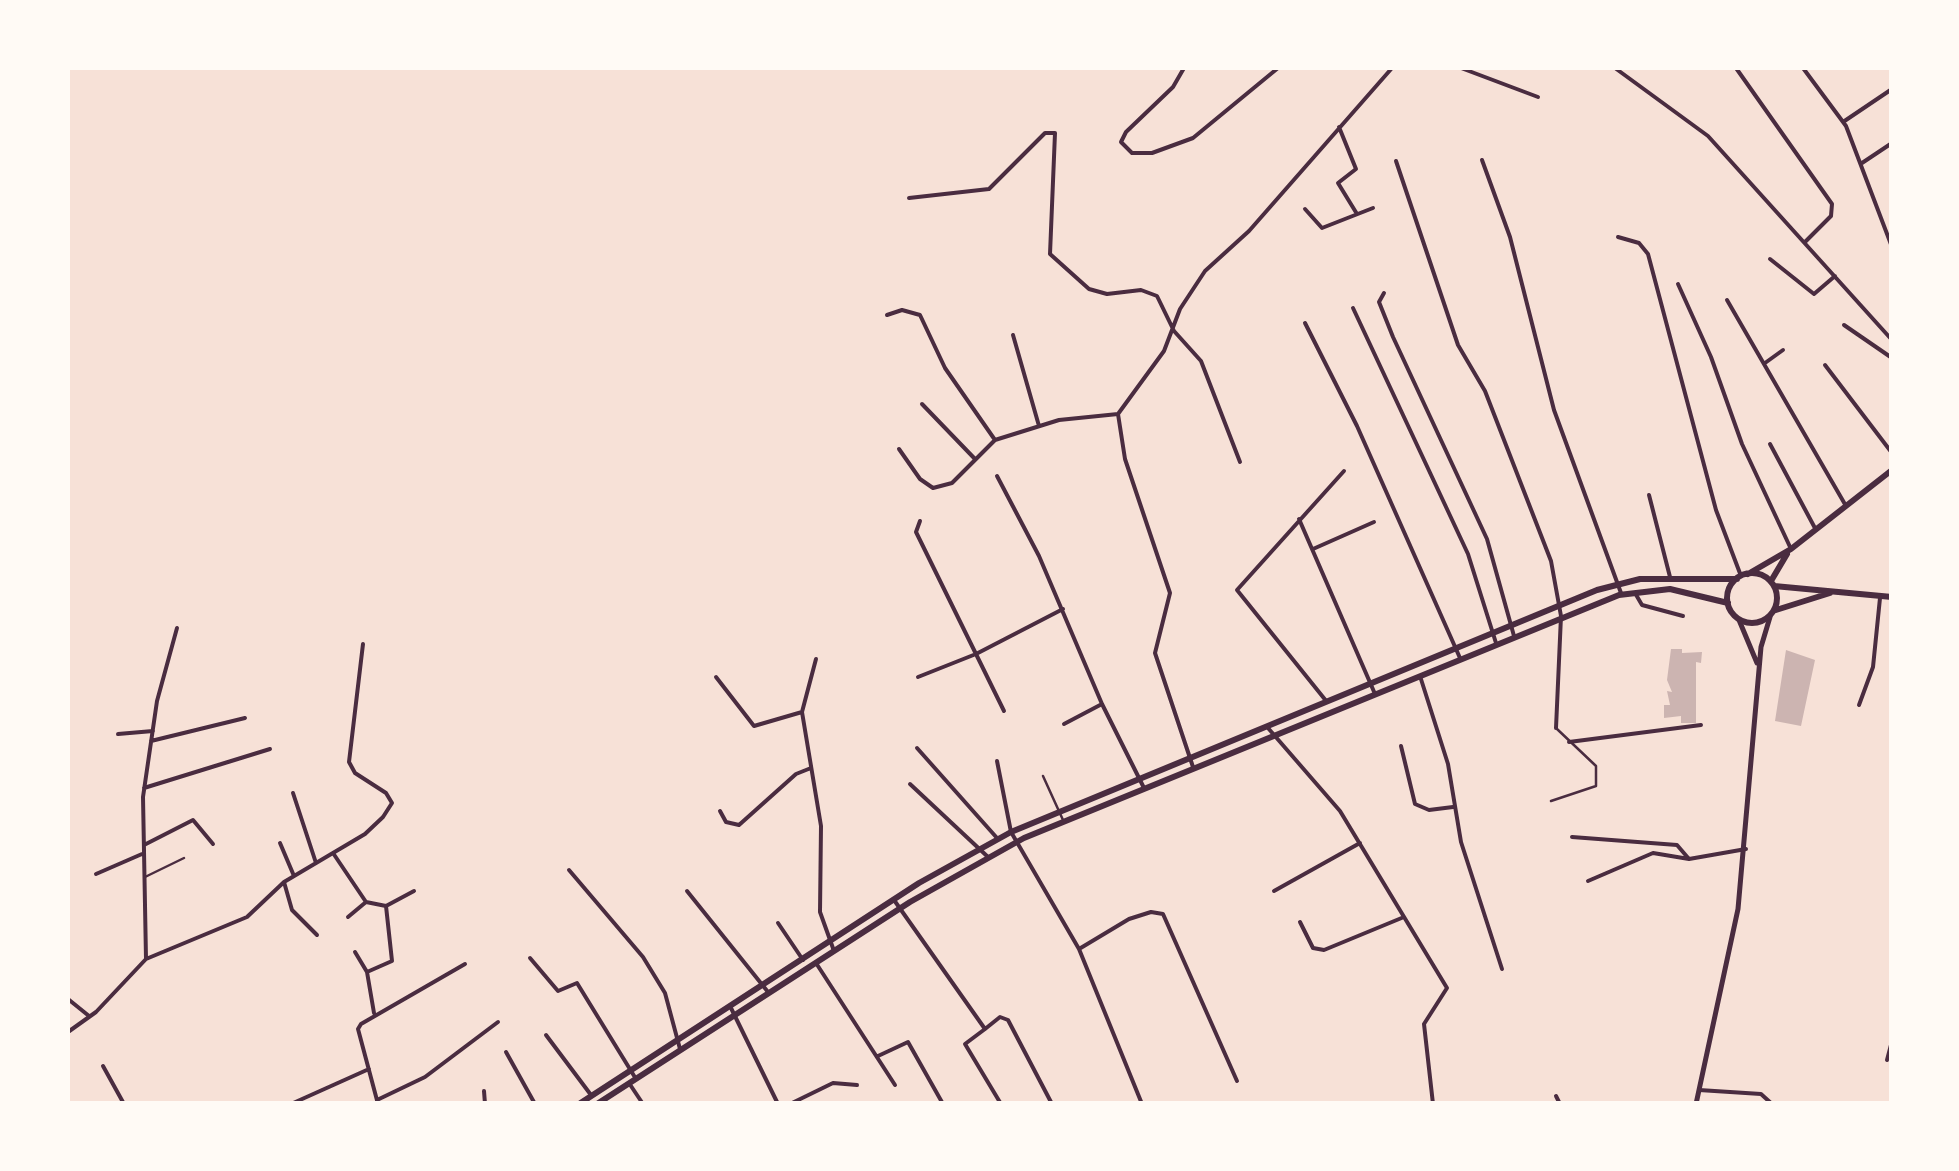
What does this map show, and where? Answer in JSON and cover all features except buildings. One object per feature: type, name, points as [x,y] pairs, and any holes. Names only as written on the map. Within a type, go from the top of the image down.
[{"type":"main road","points":[[1728,602],[1742,576],[1791,550],[1892,470]]},
{"type":"main road","points":[[1772,613],[1772,583],[1791,550]]},
{"type":"main road","points":[[578,1104],[894,900],[1011,832],[1560,603],[1617,584],[1670,577],[1742,576],[1892,597]]},
{"type":"main road","points":[[597,1104],[901,909],[1017,841],[1561,616],[1634,592],[1670,589],[1728,602],[1740,620],[1755,624],[1772,613],[1836,592]]},
{"type":"main road","points":[[873,914],[879,923]]},
{"type":"street","points":[[1184,68],[1173,87],[1126,132],[1121,142],[1132,153],[1152,153],[1193,138],[1278,68]]},
{"type":"street","points":[[899,449],[920,479],[933,488],[952,482],[995,440],[1039,426],[1118,414],[1146,378],[1174,331],[1180,309],[1205,271],[1249,231],[1392,68]]},
{"type":"street","points":[[1461,68],[1538,97]]},
{"type":"street","points":[[1614,68],[1708,136],[1892,340]]},
{"type":"street","points":[[1736,68],[1832,204],[1831,216],[1805,242]]},
{"type":"street","points":[[1803,68],[1844,122],[1892,247]]},
{"type":"street","points":[[1844,122],[1892,88]]},
{"type":"street","points":[[1339,127],[1356,169],[1338,183],[1357,214]]},
{"type":"street","points":[[909,198],[989,189],[1045,132],[1055,133],[1050,254],[1088,288],[1106,294],[1142,290],[1157,296],[1174,331],[1201,361],[1240,462]]},
{"type":"street","points":[[1862,162],[1892,143]]},
{"type":"street","points":[[1482,160],[1510,236],[1554,410],[1622,595]]},
{"type":"street","points":[[1396,161],[1448,320],[1484,390],[1551,560],[1561,616],[1556,728]]},
{"type":"street","points":[[1305,209],[1322,228],[1374,208]]},
{"type":"street","points":[[1884,228],[1892,224]]},
{"type":"street","points":[[1618,237],[1639,243],[1648,254],[1716,510],[1742,576]]},
{"type":"street","points":[[1770,259],[1814,294],[1835,276]]},
{"type":"street","points":[[1678,284],[1711,357],[1742,444],[1791,550]]},
{"type":"street","points":[[1384,293],[1380,302],[1393,336],[1488,540],[1514,636]]},
{"type":"street","points":[[1726,300],[1846,506]]},
{"type":"street","points":[[1353,308],[1456,528],[1496,643]]},
{"type":"street","points":[[888,315],[902,310],[920,314],[944,368],[995,440]]},
{"type":"street","points":[[1305,323],[1357,426],[1460,658]]},
{"type":"street","points":[[1844,325],[1892,358]]},
{"type":"street","points":[[1013,336],[1039,426]]},
{"type":"street","points":[[1765,363],[1783,350]]},
{"type":"street","points":[[1825,365],[1892,453]]},
{"type":"street","points":[[922,404],[975,459]]},
{"type":"street","points":[[1118,414],[1125,460],[1170,592],[1155,653],[1194,769]]},
{"type":"street","points":[[1770,444],[1816,530]]},
{"type":"street","points":[[1327,702],[1236,590],[1344,471]]},
{"type":"street","points":[[998,476],[1064,609],[1102,704],[1145,789]]},
{"type":"street","points":[[1649,495],[1670,577]]},
{"type":"street","points":[[1299,519],[1375,694]]},
{"type":"street","points":[[920,522],[916,532],[1004,711]]},
{"type":"street","points":[[1313,549],[1374,522]]},
{"type":"street","points":[[1634,592],[1642,605],[1683,616]]},
{"type":"street","points":[[1859,705],[1873,667],[1880,597]]},
{"type":"street","points":[[918,677],[976,654],[1064,609]]},
{"type":"street","points":[[1696,1104],[1738,909],[1758,670],[1772,613]]},
{"type":"street","points":[[1740,620],[1753,644],[1758,670]]},
{"type":"street","points":[[146,959],[144,788],[176,628]]},
{"type":"street","points":[[68,1032],[146,959],[247,917],[284,882],[365,834],[392,802],[386,793],[355,773],[349,762],[363,644]]},
{"type":"street","points":[[816,659],[802,712],[821,826],[820,912],[834,951]]},
{"type":"street","points":[[1420,675],[1448,764],[1453,806],[1502,970]]},
{"type":"street","points":[[716,677],[754,726],[802,712]]},
{"type":"street","points":[[1064,724],[1102,704]]},
{"type":"street","points":[[151,741],[245,718]]},
{"type":"street","points":[[1569,742],[1701,725]]},
{"type":"street","points":[[1268,727],[1322,787],[1447,988],[1424,1024],[1433,1104]]},
{"type":"street","points":[[118,734],[153,731]]},
{"type":"street","points":[[1401,746],[1415,804],[1430,810],[1453,806]]},
{"type":"street","points":[[918,748],[998,839]]},
{"type":"street","points":[[144,788],[270,749]]},
{"type":"street","points":[[997,760],[1011,832],[1078,948],[1142,1104]]},
{"type":"street","points":[[720,811],[726,822],[739,825],[796,774],[811,768]]},
{"type":"street","points":[[910,784],[988,857]]},
{"type":"street","points":[[293,793],[316,864]]},
{"type":"street","points":[[144,844],[193,820],[213,844]]},
{"type":"street","points":[[1572,837],[1677,845],[1689,859]]},
{"type":"street","points":[[280,843],[294,876]]},
{"type":"street","points":[[1274,890],[1360,843]]},
{"type":"street","points":[[1588,881],[1653,853],[1689,859],[1746,849]]},
{"type":"street","points":[[334,853],[366,902],[386,906],[414,891]]},
{"type":"street","points":[[96,874],[144,854]]},
{"type":"street","points":[[569,870],[644,958],[665,993],[681,1050]]},
{"type":"street","points":[[284,882],[292,910],[316,935]]},
{"type":"street","points":[[687,891],[727,946],[769,993]]},
{"type":"street","points":[[894,900],[986,1029]]},
{"type":"street","points":[[348,916],[366,902]]},
{"type":"street","points":[[367,972],[392,961],[386,906]]},
{"type":"street","points":[[1078,948],[1129,919],[1151,912],[1163,914],[1237,1081]]},
{"type":"street","points":[[1300,922],[1313,948],[1324,950],[1404,917]]},
{"type":"street","points":[[778,923],[803,960]]},
{"type":"street","points":[[355,952],[367,972],[374,1016]]},
{"type":"street","points":[[530,958],[558,992],[577,983],[631,1068],[643,1104]]},
{"type":"street","points":[[816,963],[895,1086]]},
{"type":"street","points":[[465,964],[358,1029],[378,1102],[425,1077],[498,1022]]},
{"type":"street","points":[[68,999],[89,1016]]},
{"type":"street","points":[[730,1006],[778,1104]]},
{"type":"street","points":[[1001,1104],[966,1044],[1000,1018],[1008,1020],[1052,1104]]},
{"type":"street","points":[[546,1035],[591,1096]]},
{"type":"street","points":[[878,1056],[908,1042],[943,1104]]},
{"type":"street","points":[[1888,1060],[1892,1042]]},
{"type":"street","points":[[506,1052],[536,1104]]},
{"type":"street","points":[[103,1066],[124,1104]]},
{"type":"street","points":[[291,1104],[369,1069]]},
{"type":"street","points":[[790,1104],[833,1083],[857,1085]]},
{"type":"street","points":[[1699,1090],[1761,1094],[1772,1104]]},
{"type":"street","points":[[484,1091],[484,1104]]},
{"type":"street","points":[[1556,1096],[1560,1104]]},
{"type":"lane","points":[[1551,801],[1596,786],[1596,766],[1556,728]]},
{"type":"lane","points":[[1042,776],[1063,822]]},
{"type":"lane","points":[[143,878],[184,858]]}]
